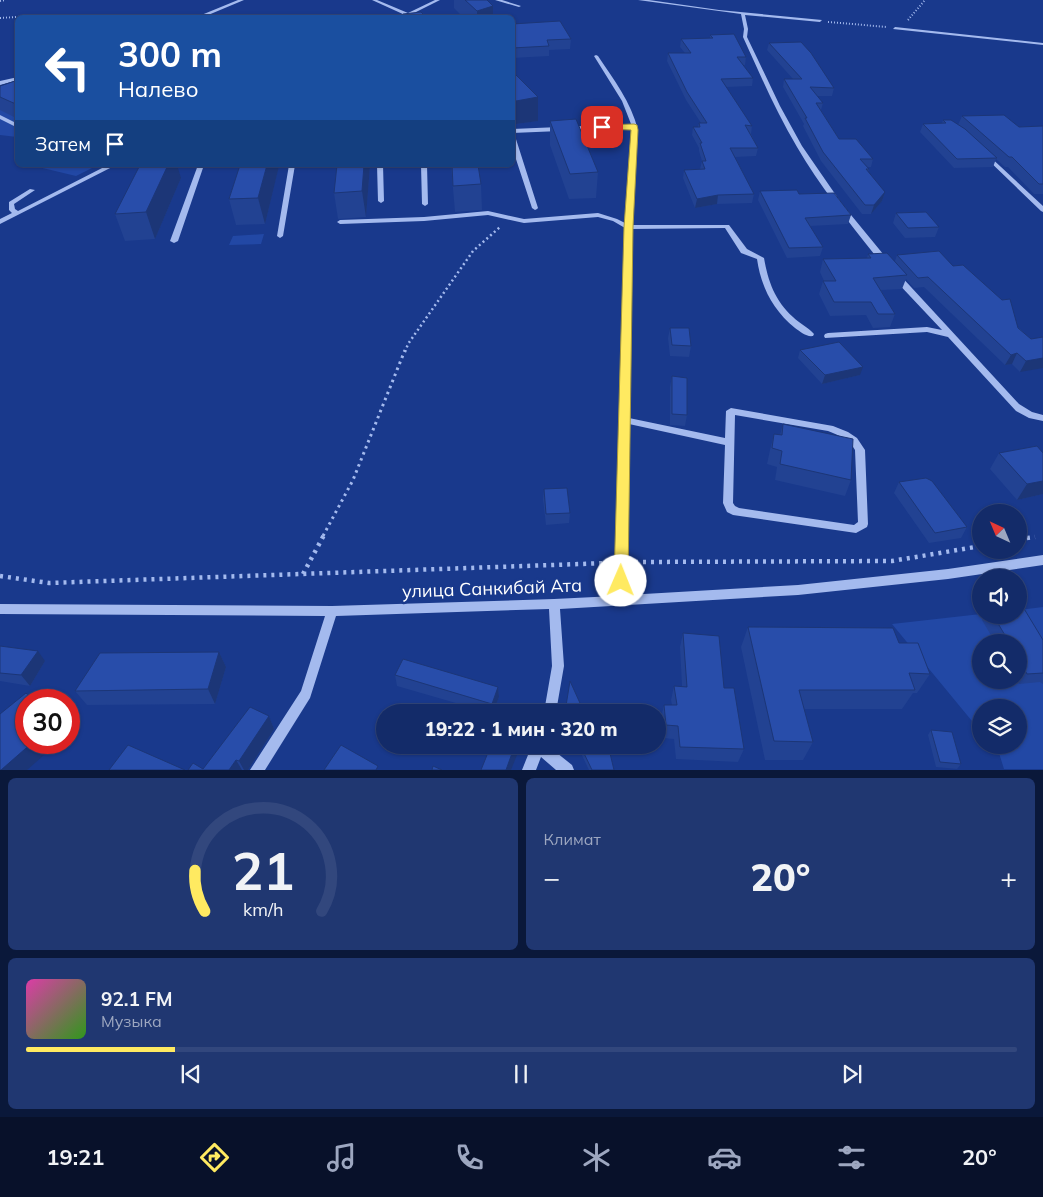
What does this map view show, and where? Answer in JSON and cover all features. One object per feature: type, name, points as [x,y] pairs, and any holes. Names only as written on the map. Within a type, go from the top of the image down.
[{"type":"street","points":[[204,15],[242,0]]},
{"type":"street","points":[[374,0],[417,15]]},
{"type":"street","points":[[411,14],[438,0]]},
{"type":"street","points":[[497,0],[519,6]]},
{"type":"street","points":[[640,0],[743,14],[820,21]]},
{"type":"street","points":[[743,14],[746,29],[745,37],[773,97],[799,146],[820,177],[880,256],[1016,406],[1027,414],[1043,418]]},
{"type":"street","points":[[895,28],[1043,44]]},
{"type":"street","points":[[596,56],[626,103],[634,126],[633,170],[628,227],[621,600]]},
{"type":"street","points":[[0,83],[15,79]]},
{"type":"street","points":[[0,117],[15,124]]},
{"type":"street","points":[[515,131],[634,126]]},
{"type":"street","points":[[515,145],[535,208]]},
{"type":"street","points":[[979,149],[1043,210]]},
{"type":"street","points":[[0,222],[109,167]]},
{"type":"street","points":[[174,241],[199,167]]},
{"type":"street","points":[[280,236],[292,167]]},
{"type":"street","points":[[380,167],[381,201]]},
{"type":"street","points":[[424,167],[425,204]]},
{"type":"street","points":[[17,213],[12,210],[11,203],[32,190]]},
{"type":"street","points":[[340,222],[488,213],[524,221],[598,215],[615,220],[628,227],[727,226],[744,251],[760,258],[763,280],[784,312],[793,323],[810,334]]},
{"type":"street","points":[[828,336],[927,329],[952,336]]},
{"type":"street","points":[[731,411],[830,428],[845,434],[854,440],[860,450],[863,524],[856,529],[737,512],[731,509],[728,503],[728,442],[731,411]]},
{"type":"street","points":[[624,420],[728,442]]},
{"type":"street","name":"улица Санкибай Ата","points":[[0,609],[332,611],[554,604],[798,590],[948,574],[1043,560]]},
{"type":"street","points":[[551,704],[558,666],[554,604]]},
{"type":"street","points":[[257,770],[306,694],[332,611]]},
{"type":"street","points":[[529,770],[536,754]]},
{"type":"street","points":[[548,754],[567,770]]},
{"type":"path","points":[[0,1],[6,0]]},
{"type":"path","points":[[820,21],[895,28],[904,25],[925,0]]},
{"type":"path","points":[[0,18],[15,17]]},
{"type":"path","points":[[303,574],[353,480],[408,344],[474,251],[510,218]]},
{"type":"path","points":[[1028,538],[1035,537]]},
{"type":"path","points":[[0,576],[49,583],[621,562],[892,561],[972,548]]},
{"type":"shaded area","points":[[15,83],[15,137],[0,135],[0,87]]},
{"type":"shaded area","points":[[38,167],[94,167],[76,176]]},
{"type":"shaded area","points":[[264,234],[261,244],[229,245],[233,236]]},
{"type":"shaded area","points":[[1043,607],[1043,769],[1004,769],[999,754],[1027,754],[1027,699],[972,699],[972,721],[892,624],[972,615],[972,624],[1027,624],[1027,609]]},
{"type":"building","points":[[465,0],[487,0],[493,6],[477,11]]},
{"type":"building","points":[[421,12],[424,15],[404,15]]},
{"type":"building","points":[[560,21],[571,39],[547,40],[549,46],[515,48],[515,24]]},
{"type":"building","points":[[734,34],[746,57],[737,57],[753,78],[721,79],[752,126],[745,125],[758,148],[730,148],[754,194],[718,195],[697,199],[684,170],[705,169],[702,161],[706,161],[700,143],[702,143],[693,127],[700,127],[699,123],[707,123],[687,92],[668,53],[691,53],[681,39],[713,38],[710,35]]},
{"type":"building","points":[[801,42],[811,53],[834,88],[810,87],[823,103],[816,103],[839,139],[856,139],[873,159],[860,159],[885,192],[874,205],[865,205],[823,152],[805,118],[807,118],[784,79],[802,79],[769,43]]},
{"type":"building","points":[[515,74],[538,97],[515,100]]},
{"type":"building","points":[[15,81],[15,104],[0,97],[0,86]]},
{"type":"building","points":[[1004,115],[1019,127],[1043,126],[1043,184],[1039,184],[1012,157],[1009,157],[962,116]]},
{"type":"building","points":[[576,119],[598,172],[570,174],[550,121]]},
{"type":"building","points":[[943,120],[951,120],[965,129],[997,158],[957,159],[923,124],[946,123]]},
{"type":"building","points":[[139,167],[167,167],[146,212],[115,214]]},
{"type":"building","points":[[239,167],[266,167],[258,198],[229,199]]},
{"type":"building","points":[[337,167],[364,167],[362,191],[334,193]]},
{"type":"building","points":[[452,167],[478,167],[481,184],[453,186]]},
{"type":"building","points":[[797,190],[799,194],[834,193],[851,215],[805,218],[823,247],[789,248],[760,191]]},
{"type":"building","points":[[926,212],[939,227],[908,228],[896,213]]},
{"type":"building","points":[[939,251],[953,266],[963,265],[1002,300],[1010,299],[1018,328],[1031,339],[1043,337],[1043,358],[1026,361],[1017,353],[1011,355],[928,277],[918,278],[897,255]]},
{"type":"building","points":[[887,253],[907,275],[873,278],[895,314],[878,314],[871,302],[834,302],[823,281],[836,281],[823,259],[871,258],[868,254]]},
{"type":"building","points":[[670,328],[689,328],[691,346],[672,345]]},
{"type":"building","points":[[839,342],[863,367],[825,375],[800,350]]},
{"type":"building","points":[[672,376],[687,378],[687,415],[672,414]]},
{"type":"building","points":[[783,424],[853,439],[851,480],[780,464],[782,451],[772,448],[774,434],[782,435]]},
{"type":"building","points":[[1037,446],[1043,453],[1043,481],[1027,484],[999,453]]},
{"type":"building","points":[[926,478],[932,481],[967,527],[935,533],[899,482]]},
{"type":"building","points":[[567,488],[570,513],[546,514],[544,489]]},
{"type":"building","points":[[1027,614],[1043,640],[1043,673],[1027,674],[1027,634],[1004,634],[998,624],[1027,624]]},
{"type":"building","points":[[748,627],[893,628],[899,643],[918,643],[930,674],[909,673],[915,690],[799,690],[813,742],[774,741]]},
{"type":"building","points":[[683,633],[719,636],[724,688],[734,688],[744,749],[680,747],[678,726],[666,725],[666,705],[677,705],[674,686],[687,687]]},
{"type":"building","points":[[0,646],[38,651],[21,675],[0,673]]},
{"type":"building","points":[[219,652],[208,689],[80,691],[80,689],[76,689],[100,653]]},
{"type":"building","points":[[403,659],[498,687],[492,704],[395,675]]},
{"type":"building","points":[[570,681],[580,704],[566,704]]},
{"type":"building","points":[[15,702],[15,754],[19,754],[1,770],[0,770],[0,714]]},
{"type":"building","points":[[250,707],[269,716],[239,761],[236,760],[229,770],[188,770],[193,763],[203,769]]},
{"type":"building","points":[[931,730],[952,732],[961,764],[940,762]]},
{"type":"building","points":[[128,745],[185,770],[109,770]]},
{"type":"building","points":[[341,745],[378,766],[376,770],[324,770]]},
{"type":"building","points":[[487,754],[512,754],[506,770],[481,770]]},
{"type":"building","points":[[584,754],[610,754],[614,770],[592,770]]},
{"type":"building","points":[[433,766],[442,770],[432,770]]},
{"type":"route","points":[[602,127],[634,126],[634,155],[628,227],[621,581]]}]
